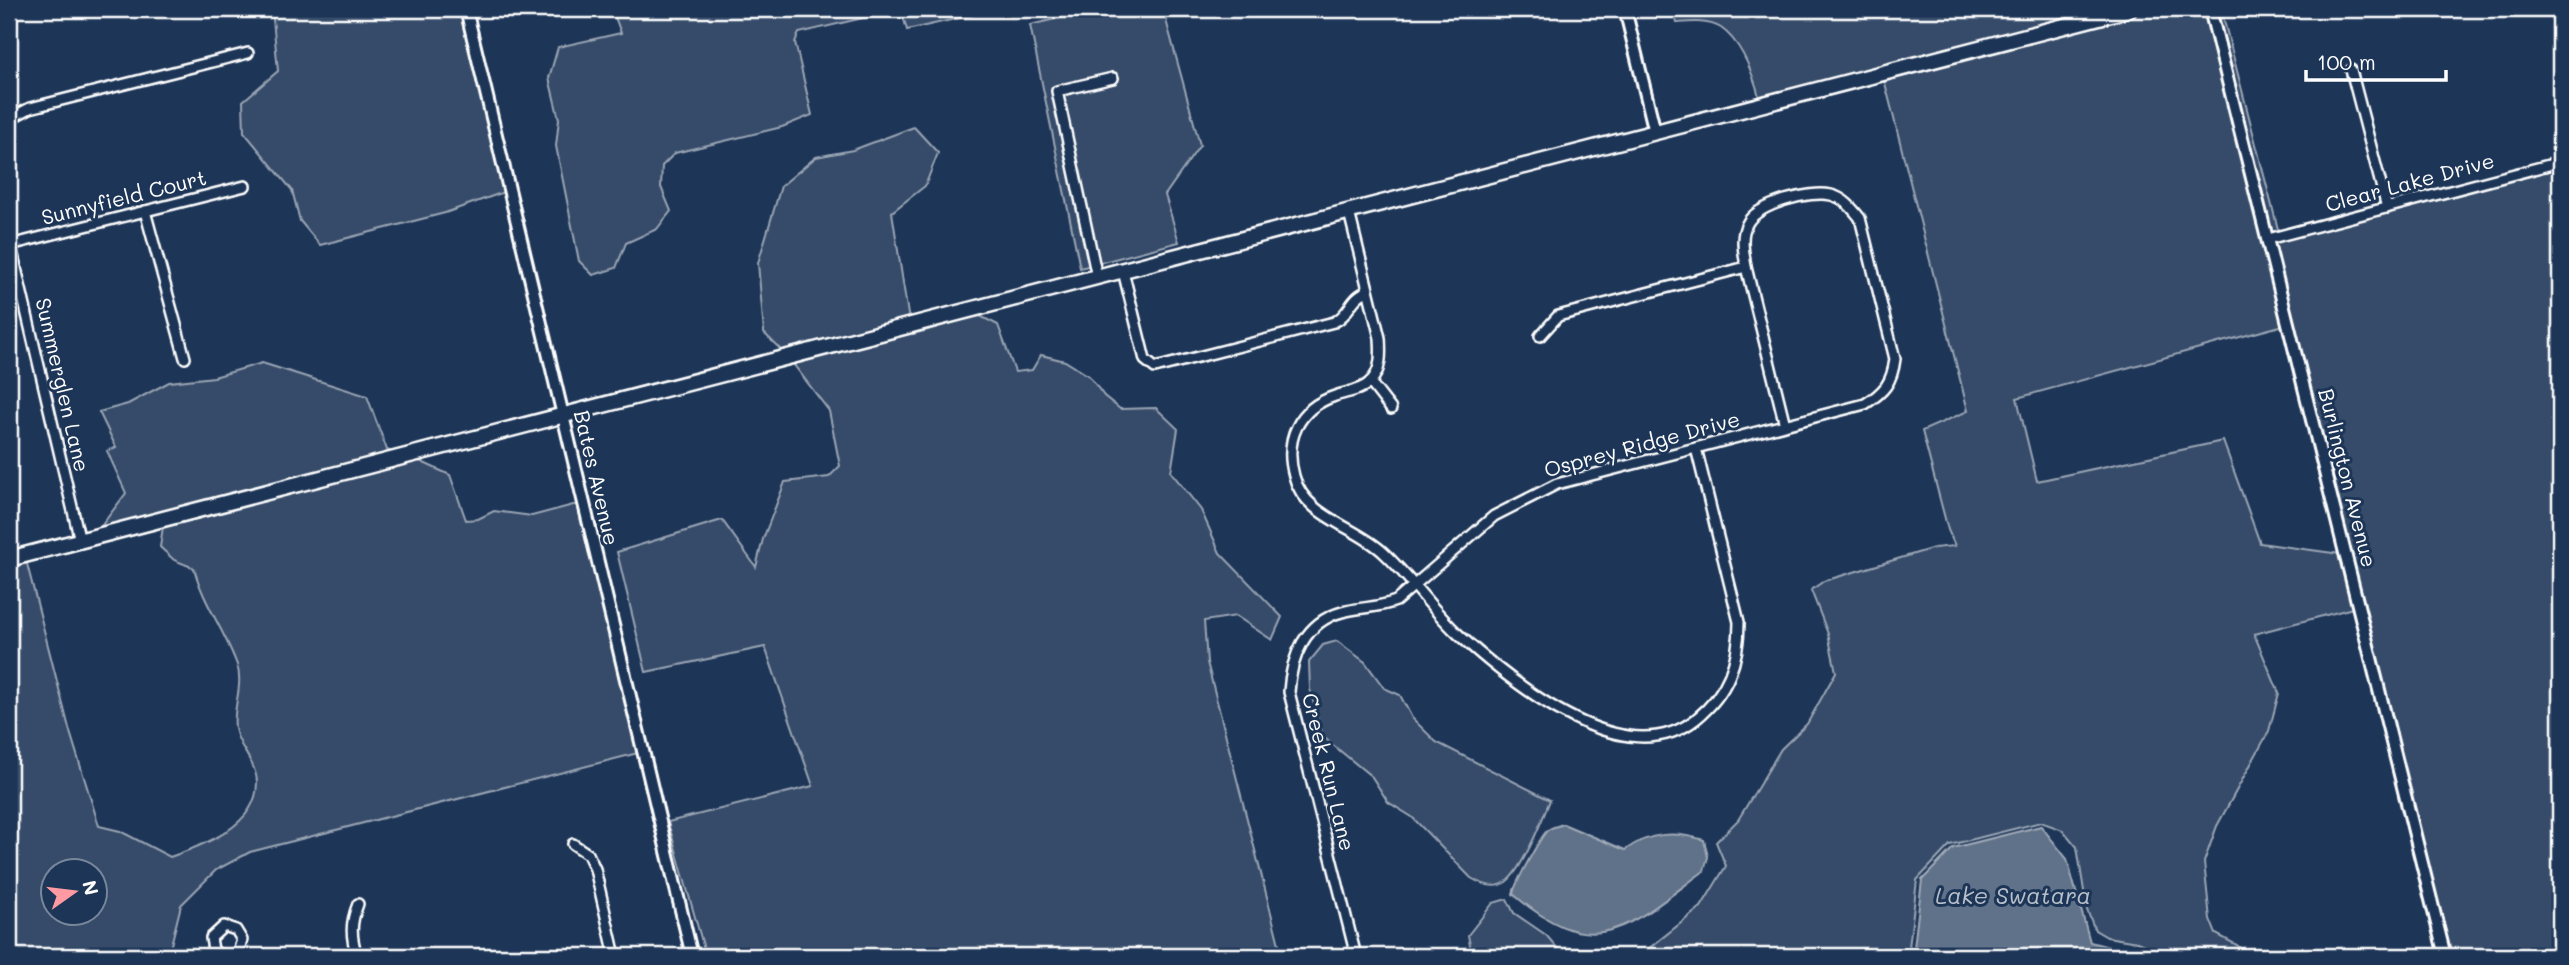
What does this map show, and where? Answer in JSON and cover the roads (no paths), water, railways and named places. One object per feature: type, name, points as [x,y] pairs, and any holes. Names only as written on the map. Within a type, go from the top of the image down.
[{"type":"main road","points":[[9,559],[2130,9]]},
{"type":"street","name":"Bates Avenue","points":[[466,9],[692,956]]},
{"type":"street","points":[[1625,9],[1655,132]]},
{"type":"street","name":"Burlington Avenue","points":[[2210,9],[2445,956]]},
{"type":"street","points":[[2557,16],[2560,28]]},
{"type":"street","points":[[9,119],[30,108],[248,53]]},
{"type":"street","points":[[2351,71],[2387,208]]},
{"type":"street","points":[[1097,277],[1057,91],[1113,78]]},
{"type":"street","name":"Clear Lake Drive","points":[[2269,239],[2560,162]]},
{"type":"street","name":"Sunnyfield Court","points":[[10,241],[245,186]]},
{"type":"street","name":"Osprey Ridge Drive","points":[[1414,588],[1494,516],[1526,497],[1557,484],[1785,425],[1865,404],[1882,393],[1893,378],[1895,359],[1860,218],[1849,204],[1833,195],[1814,192],[1760,209],[1747,223],[1743,242],[1746,267],[1785,425]]},
{"type":"street","points":[[145,211],[185,358]]},
{"type":"street","points":[[1349,212],[1381,355],[1377,372],[1370,382],[1313,407],[1299,421],[1291,438],[1290,460],[1304,497],[1318,511],[1371,541],[1458,634],[1516,682],[1580,721],[1620,736],[1670,733],[1692,722],[1715,703],[1730,678],[1740,649],[1740,622],[1696,448]]},
{"type":"street","name":"Summerglen Lane","points":[[10,241],[80,541]]},
{"type":"street","points":[[1540,336],[1558,316],[1746,267]]},
{"type":"street","points":[[1123,271],[1145,360],[1154,368],[1337,321],[1354,298],[1368,291]]},
{"type":"street","points":[[1370,382],[1391,409]]},
{"type":"street","name":"Creek Run Lane","points":[[1356,956],[1289,692],[1290,665],[1300,643],[1319,622],[1342,612],[1383,607],[1414,588]]},
{"type":"street","points":[[573,844],[588,854],[595,869],[615,956]]},
{"type":"street","points":[[357,956],[351,936],[352,920],[358,904]]},
{"type":"street","points":[[221,956],[213,950],[211,938],[224,926],[236,930],[242,940],[239,951],[232,956]]},
{"type":"water","points":[[1563,824],[1625,850],[1644,840],[1663,835],[1693,837],[1704,840],[1708,857],[1704,871],[1632,922],[1611,930],[1589,933],[1567,928],[1542,916],[1513,894],[1528,861],[1545,834],[1549,829]]},
{"type":"water","name":"Lake Swatara","points":[[2041,826],[2067,859],[2090,942],[2144,956],[1913,956],[1922,880],[1953,848]]}]
